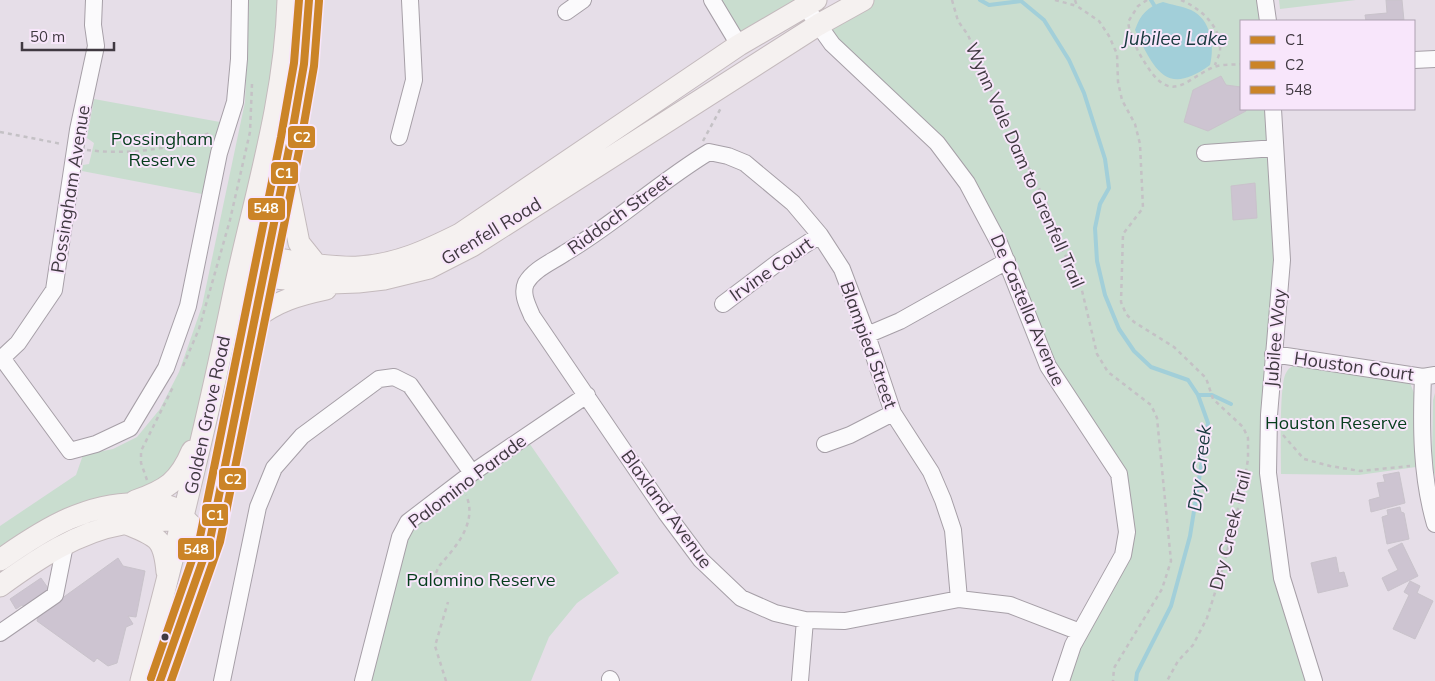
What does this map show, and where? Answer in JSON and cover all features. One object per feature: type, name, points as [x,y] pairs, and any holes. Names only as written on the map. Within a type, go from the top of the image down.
[{"type":"main road","name":"Golden Grove Road","points":[[141,681],[184,519],[278,104],[288,0]]},
{"type":"main road","name":"Golden Grove Road","points":[[160,681],[210,540],[285,170],[304,64],[309,0]]},
{"type":"main road","name":"Grenfell Road","points":[[241,264],[266,267],[331,283],[358,282],[409,274],[429,268],[457,254],[818,25],[863,0]]},
{"type":"main road","name":"Grenfell Road","points":[[266,267],[315,263],[357,268],[381,265],[410,258],[460,234],[739,46],[811,3]]},
{"type":"main road","points":[[285,170],[299,243],[315,263]]},
{"type":"main road","points":[[254,319],[270,306],[287,298],[358,282]]},
{"type":"main road","points":[[0,560],[47,528],[65,519],[89,510],[132,503],[155,494],[173,483],[186,465],[205,421]]},
{"type":"main road","points":[[0,586],[65,544],[98,530],[125,523],[184,519],[210,491],[234,425]]},
{"type":"main road","points":[[132,503],[172,508],[184,519],[194,529],[197,541],[199,570]]},
{"type":"main road","points":[[125,523],[151,535],[163,546],[168,580]]},
{"type":"street","name":"Possingham Avenue","points":[[1,359],[18,343],[54,290],[76,148],[96,46],[93,25],[94,0]]},
{"type":"street","points":[[1,359],[70,451],[96,444],[130,428],[166,368],[188,306],[219,153],[235,102],[239,59],[240,0]]},
{"type":"street","points":[[399,138],[414,80],[410,0]]},
{"type":"street","points":[[566,12],[583,0]]},
{"type":"street","points":[[712,0],[739,46]]},
{"type":"street","name":"De Castella Avenue","points":[[811,3],[818,25],[846,58],[899,104],[937,142],[971,190],[987,217],[1007,261],[1048,366],[1119,474],[1127,532],[1123,555],[1073,645],[1061,681]]},
{"type":"street","points":[[1415,60],[1435,59]]},
{"type":"street","name":"Jubilee Way","points":[[1273,110],[1282,260],[1269,414],[1268,473],[1282,578],[1314,681]]},
{"type":"street","points":[[1204,153],[1275,148]]},
{"type":"street","name":"Riddoch Street","points":[[524,296],[526,284],[539,269],[598,234],[689,164],[709,152],[728,156]]},
{"type":"street","name":"Blampied Street","points":[[728,156],[746,163],[793,202],[820,235],[842,269],[867,335],[893,414],[931,472],[943,500],[953,530],[959,599]]},
{"type":"street","name":"Irvine Court","points":[[723,304],[780,261],[820,235]]},
{"type":"street","points":[[867,335],[900,321],[1007,261]]},
{"type":"street","name":"Blaxland Avenue","points":[[524,296],[532,316],[666,513],[701,560],[741,598],[774,613],[805,620],[844,621],[959,599],[1010,605],[1080,632]]},
{"type":"street","name":"Houston Court","points":[[1274,354],[1429,376]]},
{"type":"street","points":[[1429,376],[1421,430],[1424,464],[1435,524]]},
{"type":"street","points":[[222,681],[258,508],[274,468],[302,436],[379,379],[394,377],[410,385],[472,474]]},
{"type":"street","name":"Palomino Parade","points":[[363,681],[400,537],[408,522],[472,474],[586,395]]},
{"type":"street","points":[[825,444],[850,435],[893,414]]},
{"type":"street","points":[[2,635],[55,595],[65,544]]},
{"type":"street","points":[[800,681],[805,620]]},
{"type":"path","name":"Wynn Vale Dam to Grenfell Trail","points":[[952,0],[958,21],[976,53],[999,109],[1047,204],[1056,238],[1080,282],[1097,354],[1108,372],[1151,404],[1157,418],[1171,561],[1162,589],[1114,668],[1113,681]]},
{"type":"path","name":"Dry Creek Trail","points":[[1055,0],[1077,6],[1100,21],[1109,36],[1117,54],[1118,82],[1122,100],[1135,124],[1140,144],[1143,208],[1123,234],[1121,302],[1126,314],[1134,322],[1174,347],[1206,378],[1213,399],[1244,427],[1248,438],[1248,459],[1224,564],[1207,618],[1193,645],[1178,662],[1167,681]]},
{"type":"path","points":[[1075,0],[1077,6]]},
{"type":"path","points":[[1181,0],[1204,13],[1213,26],[1220,50],[1215,66]]},
{"type":"path","points":[[1146,1],[1138,6],[1128,22],[1137,52],[1156,80],[1170,87],[1178,87],[1189,83],[1215,66],[1240,64]]},
{"type":"path","points":[[689,164],[727,98]]},
{"type":"path","points":[[0,132],[76,148],[107,151],[180,144],[214,131]]},
{"type":"path","points":[[1269,414],[1289,444],[1304,459],[1360,471],[1424,464]]},
{"type":"path","points":[[436,573],[468,526],[470,505],[458,484]]},
{"type":"path","points":[[446,681],[435,646],[448,602]]},
{"type":"green space","points":[[249,0],[282,0],[271,100],[193,444],[178,474],[0,548],[0,526],[76,475],[83,455],[113,449],[137,437],[160,409],[179,372],[202,306],[245,102]]},
{"type":"green space","points":[[712,0],[818,0],[739,45]]},
{"type":"green space","points":[[864,0],[1266,0],[1268,20],[1240,20],[1240,110],[1273,110],[1282,260],[1268,473],[1282,578],[1314,681],[1065,681],[1123,555],[1119,474],[1061,388],[1010,268],[937,143],[818,25]]},
{"type":"green space","points":[[1279,0],[1356,0],[1280,9]]},
{"type":"green space","name":"Possingham Reserve","points":[[94,99],[220,122],[202,194],[82,171],[83,165],[89,164],[94,143],[87,138]]},
{"type":"green space","name":"Houston Reserve","points":[[1302,363],[1399,378],[1410,383],[1414,393],[1416,467],[1359,475],[1281,474],[1281,421],[1284,380],[1289,369]]},
{"type":"green space","points":[[1435,393],[1435,476],[1432,465],[1433,400]]},
{"type":"green space","name":"Palomino Reserve","points":[[525,437],[619,573],[577,603],[549,637],[531,681],[363,681],[400,537]]},
{"type":"water","name":"Jubilee Lake","points":[[1163,2],[1191,10],[1198,14],[1207,27],[1212,50],[1210,65],[1195,75],[1182,79],[1172,78],[1163,74],[1148,56],[1135,30],[1145,12]]},
{"type":"building","points":[[1386,0],[1402,0],[1404,20],[1366,20],[1365,15],[1387,13]]},
{"type":"building","points":[[1221,76],[1226,85],[1240,87],[1240,110],[1246,111],[1208,131],[1184,122],[1193,90]]},
{"type":"building","points":[[1255,183],[1257,218],[1233,220],[1231,186]]},
{"type":"building","points":[[1399,472],[1405,503],[1371,512],[1369,500],[1380,497],[1377,483],[1385,482],[1383,475]]},
{"type":"building","points":[[1400,507],[1401,512],[1404,513],[1409,539],[1387,544],[1382,517],[1388,515],[1387,510]]},
{"type":"building","points":[[1402,543],[1418,576],[1388,591],[1382,578],[1398,570],[1388,550]]},
{"type":"building","points":[[1336,557],[1339,573],[1344,572],[1348,586],[1318,593],[1311,563]]},
{"type":"building","points":[[118,558],[123,566],[145,571],[136,617],[128,616],[133,624],[126,627],[117,663],[108,666],[97,658],[94,662],[37,621],[38,617],[61,599]]},
{"type":"building","points":[[41,578],[50,591],[61,599],[38,617],[22,605],[16,609],[10,599]]},
{"type":"building","points":[[1410,581],[1420,586],[1417,593],[1433,601],[1415,639],[1393,629],[1409,595],[1404,592]]},
{"type":"waterway","name":"Dry Creek","points":[[980,0],[989,5],[1021,1],[1044,20],[1069,60],[1084,93],[1105,159],[1109,188],[1100,204],[1095,228],[1097,261],[1105,295],[1119,329],[1134,351],[1151,367],[1188,380],[1198,395],[1208,423],[1190,536],[1171,606],[1137,673],[1136,681]]},
{"type":"waterway","points":[[1151,0],[1154,5]]},
{"type":"waterway","points":[[1198,395],[1212,395],[1231,404]]},
{"type":"transit line","name":"548","points":[[151,678],[200,537],[281,137],[294,63],[299,0]]},
{"type":"transit line","name":"C1","points":[[160,681],[210,540],[291,139],[304,64],[309,0]]},
{"type":"transit line","name":"C2","points":[[171,681],[220,542],[301,141],[314,66],[319,1]]}]
